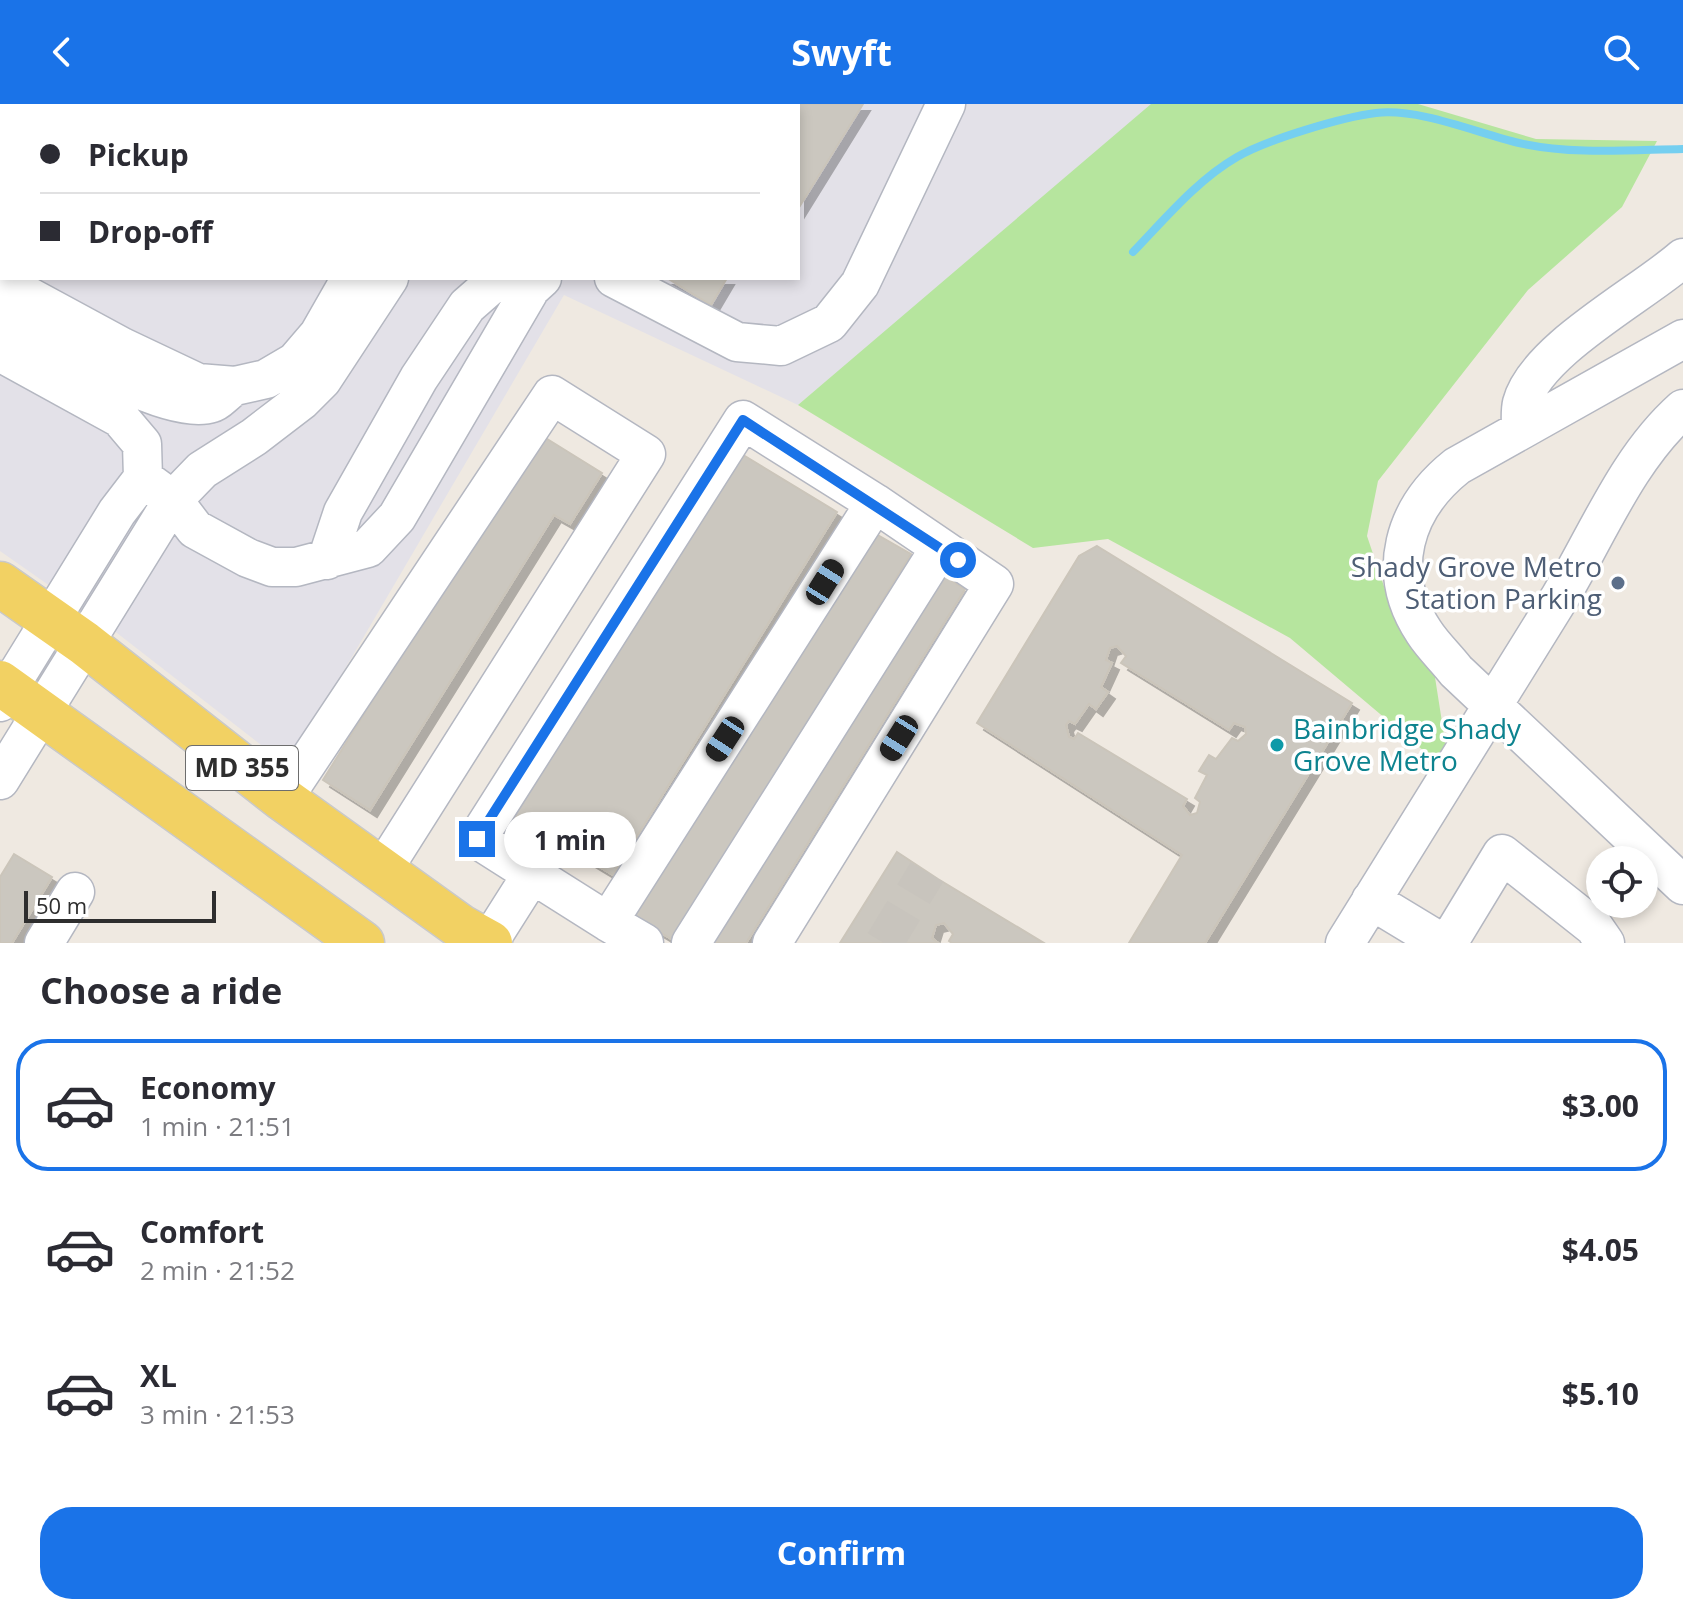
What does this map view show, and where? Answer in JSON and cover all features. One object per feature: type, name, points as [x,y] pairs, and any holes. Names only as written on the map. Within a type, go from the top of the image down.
[{"type":"main road","name":"MD 355","points":[[0,584],[68,631],[283,799],[382,871],[490,942]]},
{"type":"main road","name":"MD 355","points":[[13,696],[362,943]]},
{"type":"street","points":[[618,280],[737,342],[781,346],[829,323],[860,284],[946,104]]},
{"type":"street","points":[[1521,428],[1521,405],[1528,388],[1557,353],[1683,258]]},
{"type":"street","points":[[0,281],[122,347],[198,383],[235,386],[266,379],[295,362],[319,334],[350,280]]},
{"type":"street","points":[[0,780],[13,696],[68,631],[158,489],[202,470],[254,437],[301,401],[322,380],[388,280]]},
{"type":"street","points":[[327,560],[343,512],[419,378],[467,306],[497,280]]},
{"type":"street","points":[[0,352],[120,418],[142,444],[158,489],[195,529],[248,558],[272,567],[296,567],[368,548],[397,517],[531,288],[540,280]]},
{"type":"street","points":[[0,313],[144,393],[173,404],[213,403],[235,386]]},
{"type":"street","points":[[1683,339],[1480,451],[1436,483],[1411,522],[1403,550],[1403,575],[1410,603],[1423,631],[1456,671],[1683,885]]},
{"type":"street","points":[[283,799],[552,395],[646,454],[382,871]]},
{"type":"street","points":[[1345,943],[1561,594],[1617,493],[1654,440],[1683,409]]},
{"type":"street","points":[[644,943],[477,839],[743,420],[875,503],[994,584],[772,943]]},
{"type":"street","points":[[608,922],[875,503]]},
{"type":"street","points":[[691,943],[940,548]]},
{"type":"street","points":[[1448,943],[1502,854],[1594,927],[1601,941]]},
{"type":"street","points":[[490,942],[532,874]]},
{"type":"street","points":[[44,943],[75,892]]},
{"type":"street","points":[[1371,900],[1442,943]]},
{"type":"shaded area","points":[[800,104],[1158,104],[798,405],[564,295],[288,766],[117,633],[0,551],[0,280],[800,280]]},
{"type":"green space","points":[[1151,104],[1418,104],[1536,139],[1657,141],[1622,207],[1528,290],[1378,481],[1367,536],[1395,619],[1434,671],[1450,773],[1290,638],[1108,539],[1033,548],[798,405]]},
{"type":"building","points":[[800,104],[863,104],[800,206]]},
{"type":"building","points":[[670,280],[726,280],[711,305]]},
{"type":"building","points":[[544,437],[602,473],[570,524],[554,515],[370,810],[323,780],[506,485]]},
{"type":"building","points":[[735,450],[837,512],[613,875],[510,813]]},
{"type":"building","points":[[869,530],[911,554],[673,940],[631,915]]},
{"type":"building","name":"Bainbridge Shady Grove Metro","points":[[1097,546],[1352,703],[1205,943],[1129,943],[1182,855],[977,723],[1079,556]],"holes":[[[1117,646],[1126,656],[1121,663],[1229,730],[1234,723],[1245,727],[1246,734],[1238,741],[1232,738],[1216,759],[1209,755],[1199,771],[1207,775],[1195,798],[1200,802],[1197,813],[1190,815],[1183,806],[1187,799],[1078,733],[1074,739],[1069,737],[1066,725],[1069,721],[1075,724],[1089,704],[1096,709],[1108,692],[1101,687],[1112,663],[1106,660],[1110,648]]]},
{"type":"building","points":[[934,570],[965,589],[746,943],[703,943]]},
{"type":"building","points":[[897,852],[1044,943],[952,943],[949,941],[953,934],[944,923],[936,925],[932,938],[938,943],[840,943]]},
{"type":"building","points":[[14,854],[52,877],[12,943],[0,943],[0,877]]},
{"type":"waterway","points":[[1133,252],[1222,166],[1250,150],[1285,137],[1361,115],[1411,114],[1539,147],[1601,151],[1683,149]]},
{"type":"tunnel","points":[[884,943],[927,872]]},
{"type":"place","name":"Shady Grove Metro Station Parking","points":[[1618,583]]},
{"type":"place","name":"Bainbridge Shady Grove Metro","points":[[1277,745]]},
{"type":"route","points":[[477,839],[743,420],[875,503],[958,560]]}]
